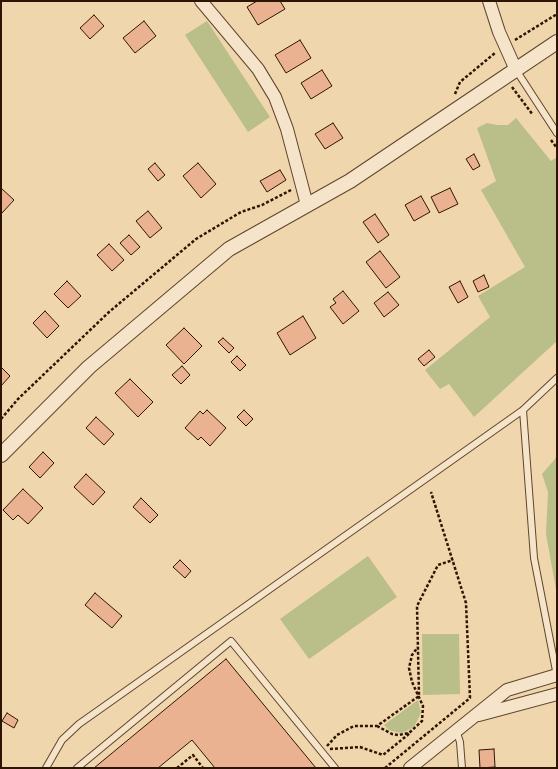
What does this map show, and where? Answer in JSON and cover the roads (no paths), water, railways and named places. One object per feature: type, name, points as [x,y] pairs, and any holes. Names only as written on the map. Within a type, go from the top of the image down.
[{"type":"street","points":[[201,1],[258,69],[276,97],[287,129],[307,205]]},
{"type":"street","points":[[489,1],[510,74]]},
{"type":"street","points":[[1,455],[89,367],[230,249],[350,181],[557,42]]},
{"type":"street","points":[[410,768],[507,690],[557,675]]},
{"type":"street","points":[[474,716],[557,694]]},
{"type":"lane","points":[[510,74],[557,133]]},
{"type":"lane","points":[[46,768],[62,740],[79,724],[523,410],[557,378]]},
{"type":"lane","points":[[523,410],[534,558],[557,675]]},
{"type":"lane","points":[[77,768],[231,641],[335,768]]},
{"type":"lane","points":[[456,730],[460,742],[462,768]]}]
